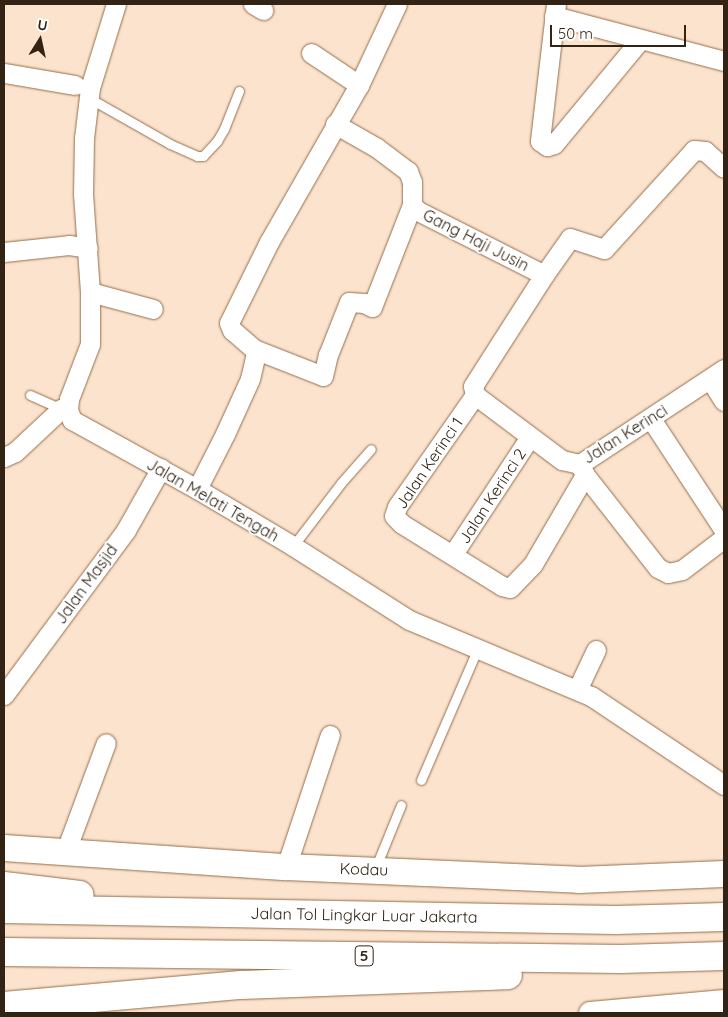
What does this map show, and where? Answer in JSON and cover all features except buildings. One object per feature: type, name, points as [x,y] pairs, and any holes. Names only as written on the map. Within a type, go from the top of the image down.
[{"type":"highway","points":[[4,886],[204,912]]},
{"type":"highway","name":"Jalan Tol Lingkar Luar Jakarta","points":[[4,910],[616,920],[724,917]]},
{"type":"highway","name":"5","points":[[4,952],[621,959],[724,956]]},
{"type":"highway","points":[[4,1006],[241,985],[515,975],[621,959]]},
{"type":"main road","name":"Kodau","points":[[4,848],[286,867],[374,869],[579,880],[724,874]]},
{"type":"street","points":[[4,457],[14,452],[65,409],[90,344],[90,292],[83,165],[82,92],[116,4]]},
{"type":"street","points":[[397,4],[359,85],[268,242],[229,324],[239,338],[254,349],[323,376],[349,302],[364,303],[372,306],[412,205]]},
{"type":"street","points":[[641,39],[554,144],[547,146],[540,141],[555,10],[641,39],[724,61]]},
{"type":"street","points":[[311,53],[359,85]]},
{"type":"street","points":[[4,73],[82,92]]},
{"type":"street","name":"Gang Haji Jusin","points":[[335,124],[377,148],[408,171],[412,182],[412,205],[418,211],[544,275]]},
{"type":"street","points":[[475,396],[473,386],[570,238],[604,249],[694,150],[705,152],[724,168]]},
{"type":"street","points":[[4,252],[69,245],[88,248]]},
{"type":"street","points":[[90,292],[153,309]]},
{"type":"street","points":[[197,489],[250,379],[256,354],[254,349]]},
{"type":"street","points":[[717,374],[724,401]]},
{"type":"street","name":"Jalan Kerinci","points":[[475,396],[562,460],[582,469],[717,374]]},
{"type":"street","name":"Jalan Kerinci 1","points":[[475,396],[397,507],[394,516],[402,524],[502,586],[510,588],[533,564],[582,469]]},
{"type":"street","name":"Jalan Melati Tengah","points":[[65,409],[72,420],[162,468],[293,546],[409,620],[477,650],[578,688],[724,785]]},
{"type":"street","points":[[651,419],[724,530]]},
{"type":"street","name":"Jalan Kerinci 2","points":[[453,554],[530,437]]},
{"type":"street","name":"Jalan Masjid","points":[[4,695],[126,530],[162,468]]},
{"type":"street","points":[[582,469],[658,568],[668,573],[682,570],[724,538]]},
{"type":"street","points":[[578,688],[596,650]]},
{"type":"street","points":[[286,867],[330,735]]},
{"type":"street","points":[[65,853],[106,743]]},
{"type":"street","points":[[590,1013],[724,1001]]},
{"type":"lane","points":[[82,92],[170,144],[197,156],[203,156],[217,141],[224,129],[239,91]]},
{"type":"lane","points":[[30,395],[65,409]]},
{"type":"lane","points":[[293,546],[341,483],[371,449]]},
{"type":"lane","points":[[421,780],[477,650]]},
{"type":"lane","points":[[374,869],[401,805]]}]
